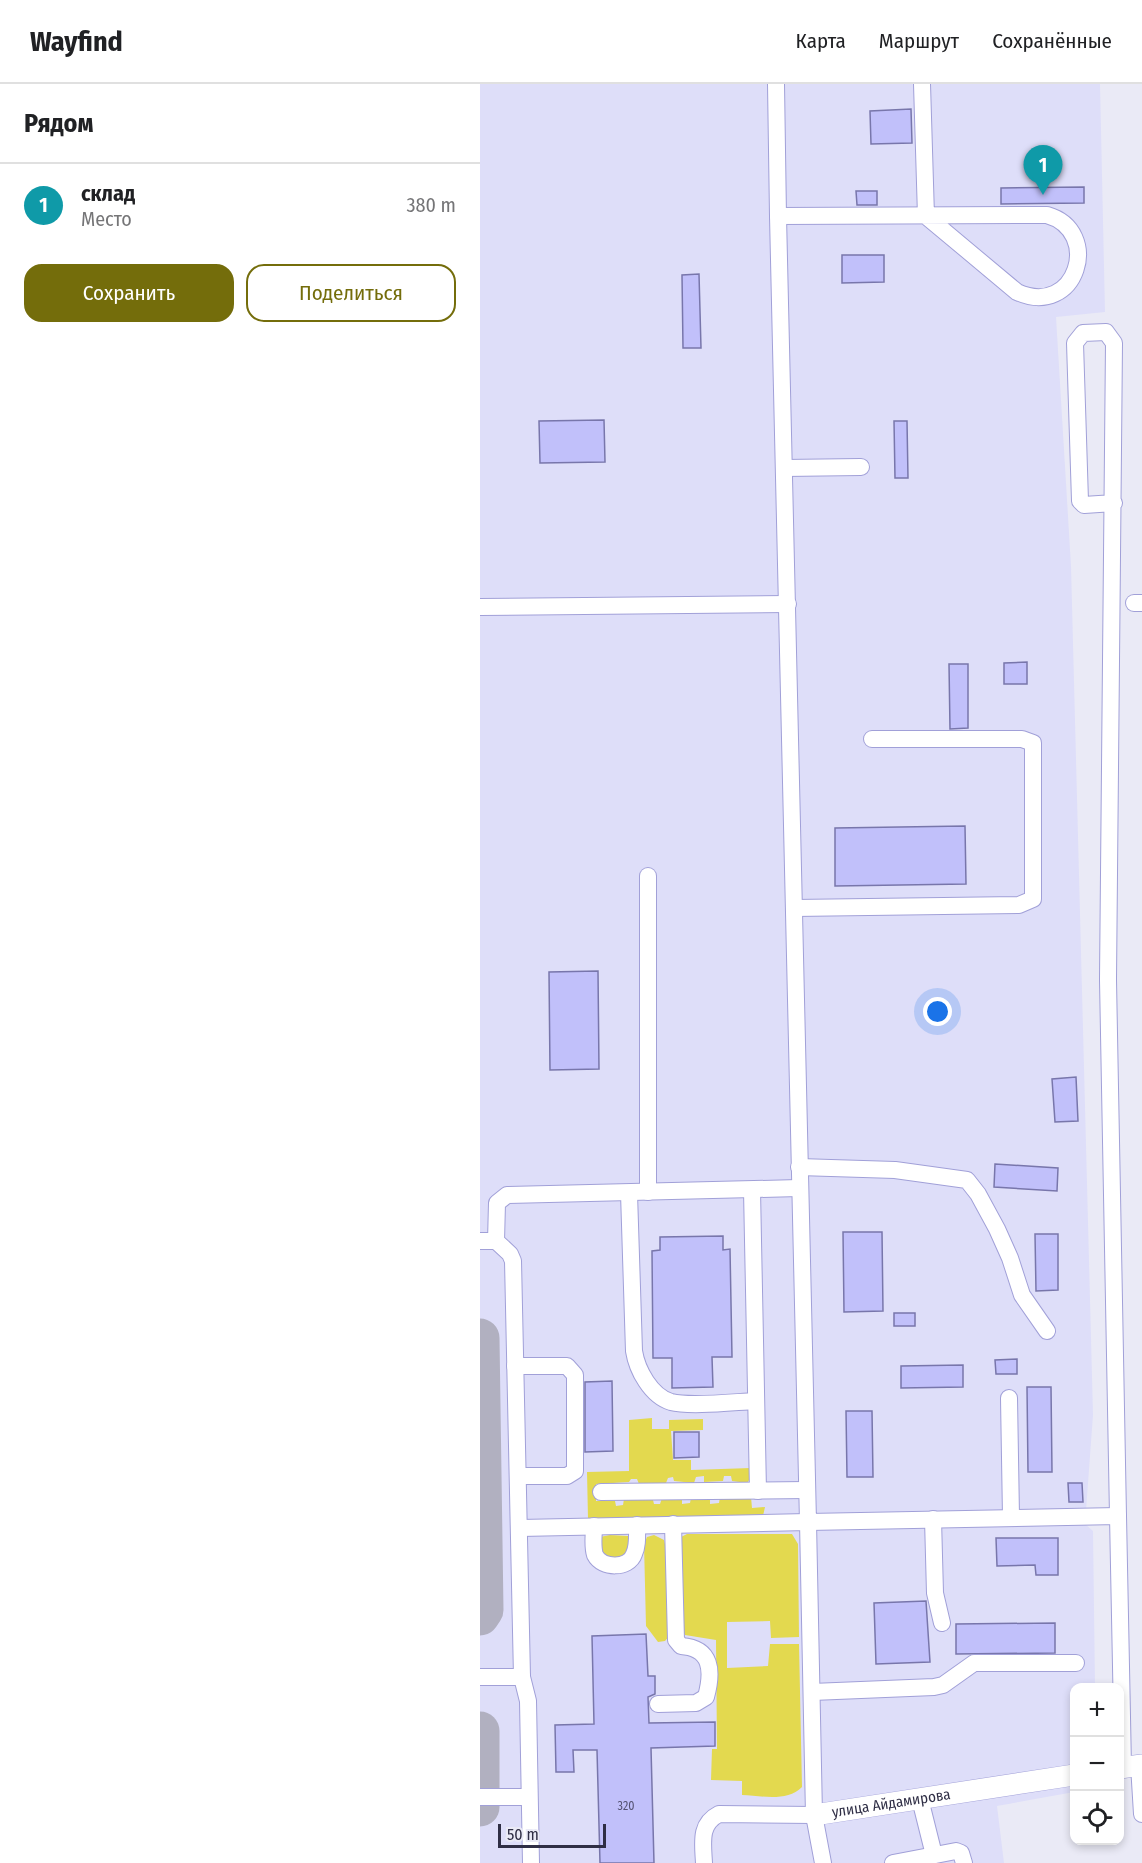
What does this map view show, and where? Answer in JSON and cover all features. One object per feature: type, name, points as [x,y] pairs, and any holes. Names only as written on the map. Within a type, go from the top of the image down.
[{"type":"main road","name":"улица Айдамирова","points":[[814,1815],[1070,1776]]},
{"type":"street","points":[[776,84],[814,1815],[823,1863]]},
{"type":"street","points":[[778,216],[926,216],[1047,215],[1059,219],[1069,229],[1077,247],[1079,260],[1066,287],[1053,295],[1039,298],[1017,292],[926,216],[922,84]]},
{"type":"street","points":[[1114,503],[1084,505],[1080,501],[1075,343],[1083,333],[1106,332],[1114,343],[1114,503],[1108,980],[1118,1516],[1131,1766],[1142,1814]]},
{"type":"street","points":[[784,468],[861,467]]},
{"type":"street","points":[[480,607],[788,604]]},
{"type":"street","points":[[794,908],[1019,905],[1033,899],[1032,743],[1022,739],[872,739]]},
{"type":"street","points":[[648,876],[648,1192]]},
{"type":"street","points":[[799,1167],[876,1169],[967,1180],[978,1194],[1001,1239],[1022,1295],[1047,1331]]},
{"type":"street","points":[[531,1863],[528,1701],[522,1677],[513,1261],[510,1254],[488,1241],[495,1210],[501,1199],[507,1195],[799,1188]]},
{"type":"street","points":[[752,1190],[758,1491]]},
{"type":"street","points":[[629,1192],[634,1351],[640,1372],[656,1391],[670,1401],[755,1401]]},
{"type":"street","points":[[515,1366],[567,1366],[575,1375],[575,1471],[567,1476],[518,1476]]},
{"type":"street","points":[[1009,1398],[1011,1517]]},
{"type":"street","points":[[601,1492],[807,1490]]},
{"type":"street","points":[[520,1528],[1118,1516]]},
{"type":"street","points":[[933,1520],[934,1593],[942,1623]]},
{"type":"street","points":[[658,1704],[696,1703],[706,1697],[708,1689],[706,1656],[699,1648],[681,1646],[676,1640],[673,1524]]},
{"type":"street","points":[[594,1526],[594,1553],[599,1560],[608,1565],[623,1565],[632,1560],[636,1548],[637,1526]]},
{"type":"street","points":[[812,1692],[943,1685],[974,1663],[1076,1663]]},
{"type":"street","points":[[480,1677],[522,1677]]},
{"type":"street","points":[[480,1797],[529,1797]]},
{"type":"street","points":[[920,1799],[934,1855]]},
{"type":"street","name":"улица Айдамирова","points":[[704,1863],[703,1830],[709,1819],[719,1814],[814,1815]]},
{"type":"street","points":[[893,1863],[959,1851],[964,1863]]},
{"type":"shaded area","points":[[480,84],[1100,84],[1105,312],[1056,317],[1071,566],[1093,1415],[1085,1524],[1093,1531],[1095,1683],[1070,1683],[1070,1793],[997,1806],[1004,1863],[480,1863]]},
{"type":"shaded area","points":[[652,1418],[652,1429],[669,1429],[669,1420],[703,1419],[703,1430],[671,1431],[673,1460],[691,1460],[691,1470],[751,1468],[750,1479],[747,1483],[732,1481],[731,1476],[724,1476],[723,1481],[704,1482],[704,1476],[696,1477],[694,1483],[674,1481],[673,1477],[668,1478],[666,1483],[639,1484],[637,1479],[631,1479],[629,1482],[596,1484],[596,1501],[615,1501],[616,1506],[623,1505],[624,1499],[653,1500],[654,1504],[660,1504],[662,1498],[682,1499],[682,1504],[690,1503],[691,1498],[710,1499],[710,1504],[719,1503],[720,1497],[751,1497],[752,1508],[765,1507],[763,1516],[588,1519],[587,1472],[629,1471],[629,1420]]},
{"type":"shaded area","points":[[687,1534],[792,1534],[798,1544],[799,1637],[771,1638],[770,1621],[727,1622],[727,1668],[768,1666],[770,1644],[799,1644],[802,1787],[789,1795],[774,1797],[742,1795],[742,1781],[711,1780],[712,1749],[717,1749],[716,1640],[685,1635],[679,1625],[681,1537]]},
{"type":"shaded area","points":[[654,1535],[664,1540],[666,1548],[670,1635],[665,1641],[658,1642],[646,1626],[644,1544],[647,1537]]},
{"type":"shaded area","points":[[628,1536],[633,1546],[624,1558],[602,1557],[600,1537]]},
{"type":"building","points":[[911,109],[912,143],[871,144],[870,111]]},
{"type":"building","points":[[1084,187],[1084,203],[1001,204],[1001,188]]},
{"type":"building","points":[[856,191],[877,191],[877,205],[857,205]]},
{"type":"building","points":[[842,255],[884,255],[884,282],[842,283]]},
{"type":"building","points":[[699,274],[701,348],[683,348],[682,275]]},
{"type":"building","points":[[604,420],[605,462],[540,463],[539,421]]},
{"type":"building","points":[[894,421],[907,421],[908,478],[895,478]]},
{"type":"building","points":[[1027,662],[1027,684],[1004,684],[1004,663]]},
{"type":"building","points":[[949,664],[968,664],[968,728],[950,729]]},
{"type":"building","points":[[965,826],[966,884],[835,886],[835,828]]},
{"type":"building","points":[[598,971],[599,1069],[550,1070],[549,972]]},
{"type":"building","points":[[1076,1077],[1078,1121],[1055,1122],[1052,1079]]},
{"type":"building","points":[[995,1164],[1058,1168],[1057,1191],[994,1187]]},
{"type":"building","points":[[843,1232],[882,1232],[883,1311],[844,1312]]},
{"type":"building","points":[[1035,1234],[1058,1234],[1058,1290],[1036,1291]]},
{"type":"building","points":[[723,1236],[723,1250],[730,1249],[732,1357],[712,1357],[713,1387],[672,1388],[672,1358],[653,1358],[652,1251],[660,1250],[660,1237]]},
{"type":"building","points":[[894,1313],[915,1313],[915,1326],[894,1326]]},
{"type":"building","points":[[1017,1359],[1017,1374],[996,1374],[995,1360]]},
{"type":"building","points":[[963,1365],[963,1387],[901,1388],[901,1366]]},
{"type":"building","points":[[612,1381],[613,1451],[585,1452],[585,1382]]},
{"type":"building","points":[[1027,1387],[1051,1387],[1052,1472],[1028,1472]]},
{"type":"building","points":[[846,1411],[872,1411],[873,1477],[847,1477]]},
{"type":"building","points":[[674,1432],[699,1432],[699,1457],[674,1458]]},
{"type":"building","points":[[1068,1483],[1082,1483],[1083,1502],[1069,1502]]},
{"type":"building","points":[[996,1538],[1058,1538],[1058,1575],[1036,1575],[1035,1565],[997,1566]]},
{"type":"building","points":[[926,1601],[930,1662],[876,1664],[874,1603]]},
{"type":"building","points":[[1055,1623],[1055,1653],[956,1654],[956,1624]]},
{"type":"building","points":[[646,1634],[648,1676],[655,1676],[655,1694],[648,1697],[649,1723],[715,1722],[715,1746],[651,1748],[654,1863],[600,1863],[597,1750],[573,1750],[574,1772],[556,1772],[555,1725],[594,1724],[592,1636]]},
{"type":"taxiway","points":[[480,1338],[484,1610],[480,1616]]},
{"type":"taxiway","points":[[480,1731],[480,1807]]},
{"type":"place","name":"склад","points":[[1043,195]]}]
